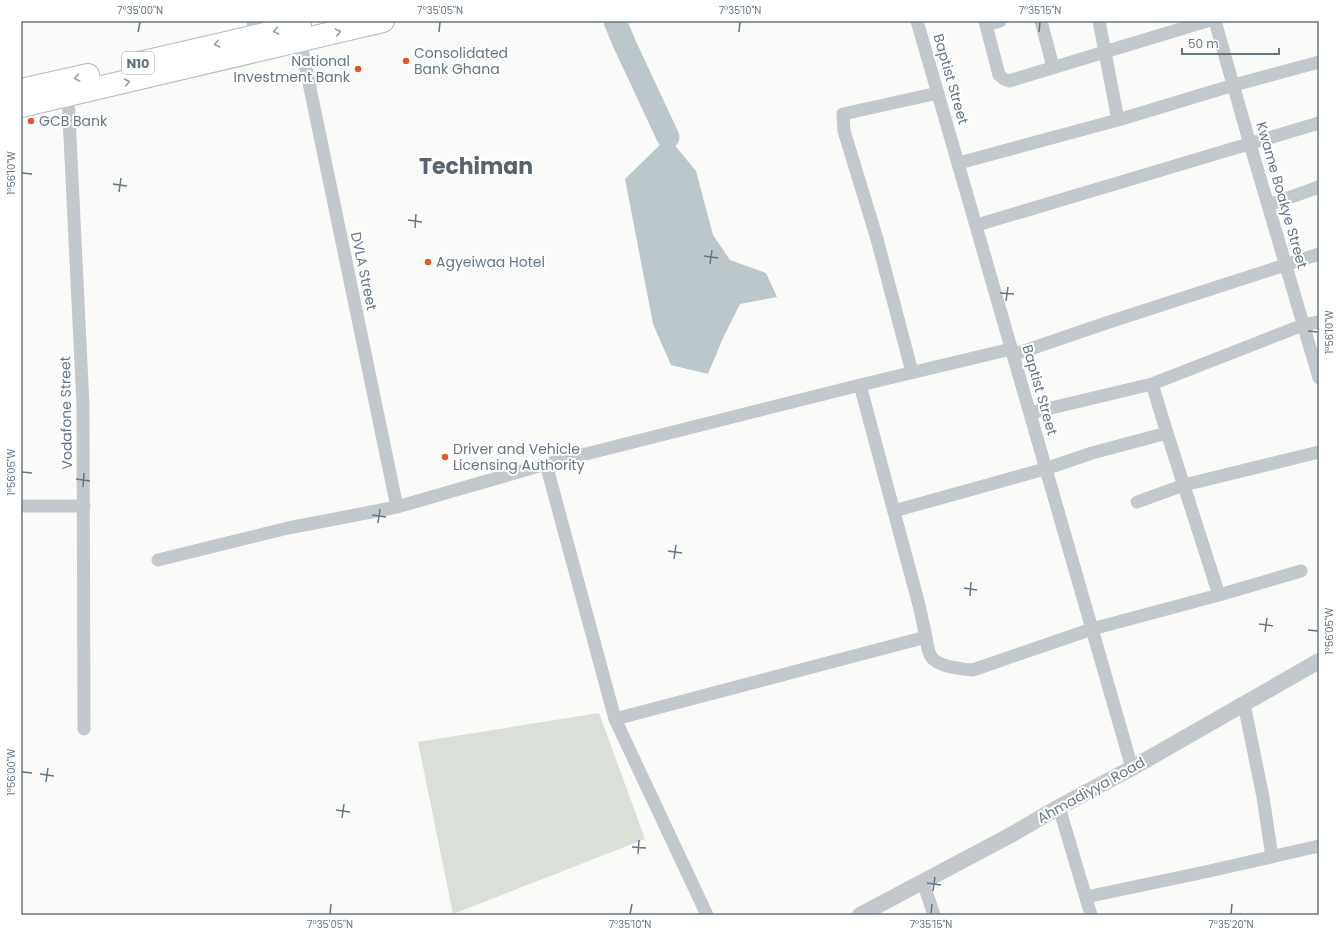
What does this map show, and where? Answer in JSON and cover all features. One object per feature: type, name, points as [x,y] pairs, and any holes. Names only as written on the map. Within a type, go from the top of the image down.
[{"type":"highway","name":"N10","points":[[21,106],[68,96],[298,29],[319,21]]},
{"type":"highway","name":"N10","points":[[21,90],[60,82],[254,28],[298,29],[383,21]]},
{"type":"street","name":"Baptist Street","points":[[917,21],[977,225],[1012,352],[1132,768]]},
{"type":"street","points":[[1000,21],[986,23],[999,75],[1009,81],[1207,21]]},
{"type":"street","points":[[1041,21],[1053,67]]},
{"type":"street","points":[[1099,21],[1118,120]]},
{"type":"street","name":"Kwame Boakye Street","points":[[1215,21],[1319,378]]},
{"type":"street","name":"DVLA Street","points":[[298,29],[397,507]]},
{"type":"street","points":[[959,163],[1118,120],[1234,85],[1319,62]]},
{"type":"street","points":[[912,372],[877,240],[844,131],[843,114],[938,93]]},
{"type":"street","name":"Vodafone Street","points":[[68,96],[83,397],[84,729]]},
{"type":"street","points":[[977,225],[1319,123]]},
{"type":"street","points":[[1268,205],[1319,187]]},
{"type":"street","points":[[158,560],[288,528],[397,507],[546,464],[912,372],[1012,352],[1286,266],[1319,254]]},
{"type":"street","points":[[1030,413],[1152,384],[1303,326],[1319,322]]},
{"type":"street","points":[[1152,384],[1219,595]]},
{"type":"street","points":[[860,385],[919,605],[929,652],[933,659],[957,669],[973,670],[1092,629],[1301,571]]},
{"type":"street","points":[[894,511],[1045,467],[1048,468],[1092,453],[1167,433]]},
{"type":"street","points":[[1138,502],[1184,485],[1319,452]]},
{"type":"street","points":[[546,464],[615,719],[707,915]]},
{"type":"street","points":[[21,506],[84,506]]},
{"type":"street","points":[[615,719],[926,637]]},
{"type":"street","name":"Ahmadiyya Road","points":[[860,915],[1009,836],[1132,768],[1319,661]]},
{"type":"street","points":[[1244,704],[1264,797],[1272,857]]},
{"type":"street","points":[[1059,807],[1091,915]]},
{"type":"street","points":[[1086,897],[1319,846]]},
{"type":"street","points":[[923,882],[934,915]]},
{"type":"shaded area","points":[[668,137],[696,171],[713,235],[730,260],[766,273],[777,297],[740,304],[723,338],[708,374],[671,365],[653,324],[625,179]]},
{"type":"shaded area","points":[[599,713],[645,839],[453,914],[418,742]]},
{"type":"waterway","points":[[615,21],[668,137]]},
{"type":"place","name":"Consolidated Bank Ghana","points":[[406,61]]},
{"type":"place","name":"National Investment Bank","points":[[358,69]]},
{"type":"place","name":"GCB Bank","points":[[31,121]]},
{"type":"place","name":"Agyeiwaa Hotel","points":[[428,262]]},
{"type":"place","name":"Driver and Vehicle Licensing Authority","points":[[445,457]]},
{"type":"district","name":"Techiman","points":[[476,166]]}]
